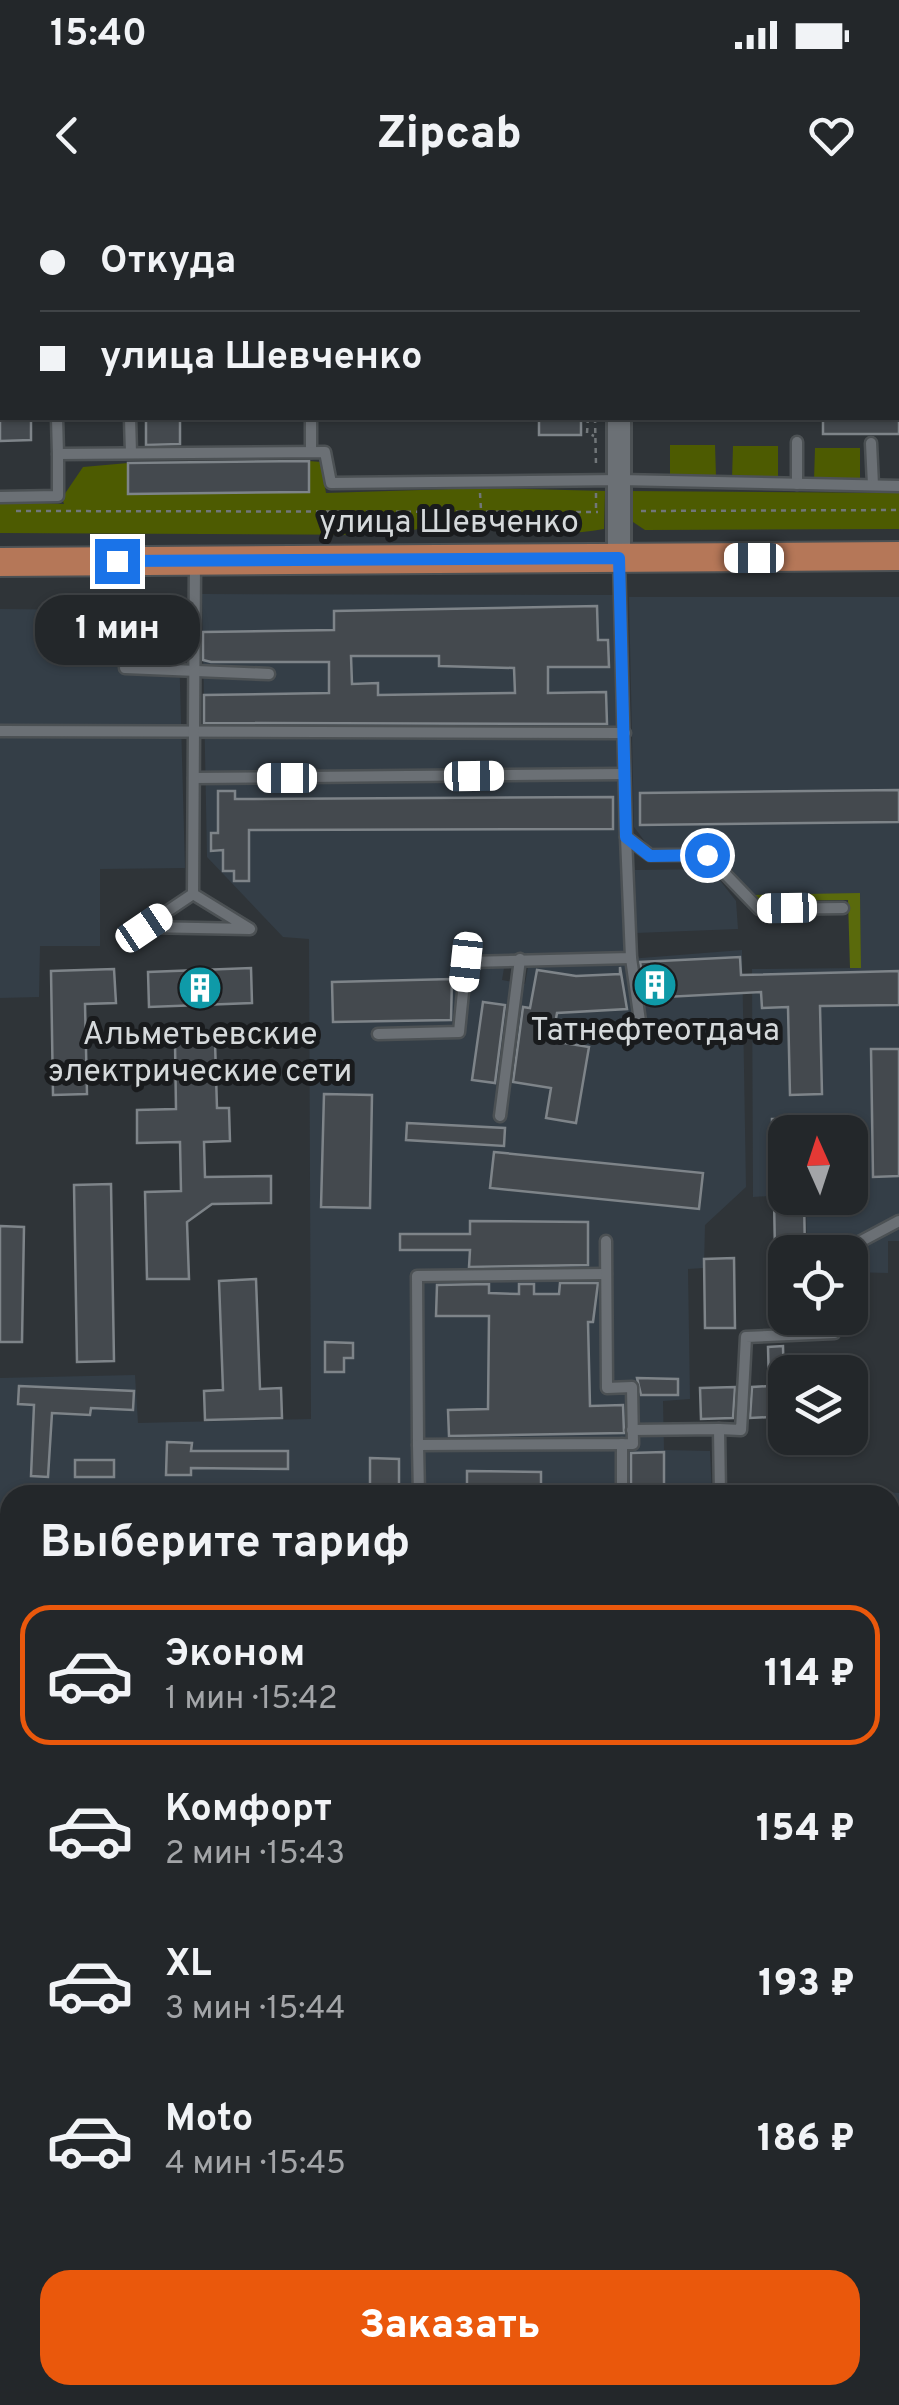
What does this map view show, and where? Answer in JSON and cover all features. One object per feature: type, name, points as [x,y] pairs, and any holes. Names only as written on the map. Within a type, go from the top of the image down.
[{"type":"main road","name":"улица Шевченко","points":[[0,562],[899,556]]},
{"type":"street","points":[[619,420],[619,558]]},
{"type":"lane","points":[[0,496],[58,496],[57,420]]},
{"type":"lane","points":[[130,420],[131,453]]},
{"type":"lane","points":[[311,420],[311,452]]},
{"type":"lane","points":[[797,442],[797,484]]},
{"type":"lane","points":[[871,443],[873,485]]},
{"type":"lane","points":[[58,454],[325,452],[331,484],[620,480],[899,486]]},
{"type":"lane","points":[[619,558],[630,958],[642,1028]]},
{"type":"lane","points":[[193,894],[195,561]]},
{"type":"lane","points":[[124,668],[270,674]]},
{"type":"lane","points":[[0,731],[625,733]]},
{"type":"lane","points":[[194,778],[624,774]]},
{"type":"lane","points":[[626,837],[650,856],[707,855],[759,909],[843,908]]},
{"type":"lane","points":[[193,894],[208,902],[250,929],[144,928],[193,894]]},
{"type":"lane","points":[[378,1034],[458,1032],[466,962],[630,958]]},
{"type":"lane","points":[[500,1116],[520,959]]},
{"type":"lane","points":[[868,1237],[899,1221]]},
{"type":"lane","points":[[418,1445],[632,1444],[632,1387],[607,1388],[606,1241]]},
{"type":"lane","points":[[419,1485],[417,1276],[606,1274]]},
{"type":"lane","points":[[632,1430],[740,1430],[746,1337],[781,1335]]},
{"type":"lane","points":[[719,1429],[720,1485]]},
{"type":"lane","points":[[622,1444],[622,1485]]},
{"type":"path","points":[[588,420],[588,433],[596,436],[596,420]]},
{"type":"path","points":[[479,482],[481,512]]},
{"type":"path","points":[[644,511],[899,510]]},
{"type":"path","points":[[0,511],[596,512]]},
{"type":"shaded area","points":[[202,594],[615,595],[624,955],[506,956],[502,980],[525,984],[528,967],[742,950],[746,1187],[705,1225],[704,1268],[688,1269],[690,1399],[663,1401],[664,1450],[710,1451],[712,1485],[0,1485],[0,1378],[135,1375],[138,1423],[311,1419],[309,939],[283,937],[207,857]]},
{"type":"shaded area","points":[[629,597],[899,597],[899,1241],[888,1241],[888,1273],[868,1272],[868,1235],[807,1235],[806,1215],[868,1215],[868,1115],[768,1115],[768,1196],[753,1197],[752,969],[861,968],[860,894],[752,895],[717,851],[649,847],[634,827]]},
{"type":"shaded area","points":[[0,609],[178,611],[185,868],[100,869],[100,946],[40,946],[39,997],[0,998]]},
{"type":"shaded area","points":[[711,869],[736,901],[738,929],[636,933],[635,870]]},
{"type":"green space","points":[[670,445],[715,445],[716,477],[670,478]]},
{"type":"green space","points":[[733,446],[778,446],[778,478],[732,479]]},
{"type":"green space","points":[[815,448],[860,448],[860,480],[814,481]]},
{"type":"green space","points":[[309,461],[321,462],[326,493],[483,488],[605,491],[604,529],[573,533],[529,531],[484,523],[481,512],[433,512],[431,525],[397,535],[0,533],[0,501],[64,504],[62,498],[83,467],[128,463],[129,494],[309,492]]},
{"type":"green space","points":[[627,491],[899,493],[899,529],[645,530],[633,522]]},
{"type":"green space","points":[[860,893],[861,968],[850,968],[848,900],[752,901],[752,895]]},
{"type":"building","points":[[0,420],[31,420],[31,440],[0,441]]},
{"type":"building","points":[[146,420],[180,420],[180,444],[146,445]]},
{"type":"building","points":[[539,420],[581,420],[581,435],[539,435]]},
{"type":"building","points":[[823,420],[899,420],[899,434],[823,434]]},
{"type":"building","points":[[309,461],[309,492],[128,494],[128,463]]},
{"type":"building","points":[[597,606],[598,640],[608,640],[609,667],[548,667],[548,693],[606,692],[607,724],[204,723],[204,695],[329,693],[329,662],[211,662],[203,660],[203,632],[334,630],[334,611]],"holes":[[[351,656],[439,656],[439,666],[514,668],[515,693],[378,695],[378,683],[352,684]]]},
{"type":"building","points":[[899,790],[899,822],[640,825],[640,793]]},
{"type":"building","points":[[218,791],[235,791],[235,799],[613,797],[613,829],[249,830],[249,881],[234,881],[234,871],[223,871],[223,850],[211,851],[211,833],[218,833]]},
{"type":"building","points":[[740,957],[741,975],[899,971],[899,1005],[820,1006],[822,1094],[790,1095],[788,1007],[762,1008],[761,992],[646,998],[640,962]]},
{"type":"building","points":[[620,967],[627,1009],[557,1013],[552,1041],[589,1047],[576,1123],[546,1118],[551,1088],[513,1082],[523,1007],[530,1008],[537,970],[576,976],[620,974]]},
{"type":"building","name":"Альметьевские электрические сети","points":[[251,968],[252,1003],[149,1007],[148,972]]},
{"type":"building","points":[[114,969],[116,1003],[85,1004],[87,1094],[53,1095],[51,971]]},
{"type":"building","points":[[452,979],[451,1020],[333,1022],[332,982]]},
{"type":"building","points":[[483,1002],[505,1005],[495,1083],[472,1080]]},
{"type":"building","points":[[215,1042],[217,1108],[229,1108],[230,1141],[204,1142],[205,1177],[271,1176],[271,1203],[212,1204],[187,1222],[189,1279],[147,1279],[145,1192],[181,1191],[180,1142],[137,1143],[137,1110],[176,1109],[175,1043]]},
{"type":"building","points":[[871,1049],[899,1049],[899,1176],[873,1177]]},
{"type":"building","points":[[324,1094],[372,1095],[370,1208],[321,1207]]},
{"type":"building","points":[[407,1123],[505,1128],[504,1146],[406,1140]]},
{"type":"building","points":[[494,1152],[703,1173],[699,1209],[490,1188]]},
{"type":"building","points":[[111,1184],[114,1361],[77,1362],[74,1185]]},
{"type":"building","points":[[774,1215],[804,1215],[805,1235],[775,1235]]},
{"type":"building","points":[[470,1221],[588,1222],[588,1265],[469,1267],[470,1250],[400,1250],[400,1234],[470,1234]]},
{"type":"building","points":[[0,1226],[24,1227],[22,1342],[0,1342]]},
{"type":"building","points":[[734,1258],[735,1328],[705,1328],[704,1259]]},
{"type":"building","points":[[256,1279],[260,1389],[281,1388],[282,1418],[205,1420],[204,1391],[223,1390],[219,1281]]},
{"type":"building","points":[[560,1283],[598,1283],[593,1322],[588,1322],[590,1406],[623,1405],[624,1433],[449,1436],[448,1410],[488,1409],[489,1316],[436,1316],[437,1285],[489,1284],[489,1293],[519,1294],[519,1284],[534,1284],[534,1294],[559,1294]]},
{"type":"building","points":[[325,1342],[353,1343],[353,1358],[344,1358],[344,1372],[325,1372]]},
{"type":"building","points":[[783,1346],[783,1355],[768,1355],[768,1347]]},
{"type":"building","points":[[637,1378],[678,1379],[678,1395],[641,1395]]},
{"type":"building","points":[[19,1386],[134,1391],[133,1410],[91,1408],[90,1415],[52,1413],[48,1477],[31,1476],[34,1405],[18,1404]]},
{"type":"building","points":[[768,1386],[768,1417],[750,1418],[752,1387]]},
{"type":"building","points":[[735,1387],[733,1418],[701,1419],[700,1388]]},
{"type":"building","points":[[167,1442],[192,1443],[191,1451],[288,1451],[288,1469],[191,1468],[191,1475],[166,1475]]},
{"type":"building","points":[[664,1452],[664,1485],[631,1485],[631,1453]]},
{"type":"building","points":[[370,1458],[399,1459],[399,1485],[370,1485]]},
{"type":"building","points":[[75,1460],[114,1460],[114,1477],[75,1477]]},
{"type":"building","points":[[467,1471],[541,1472],[541,1485],[467,1485]]},
{"type":"place","name":"Татнефтеотдача","points":[[655,985]]},
{"type":"place","name":"Альметьевские электрические сети","points":[[200,988]]},
{"type":"route","points":[[117,561],[619,558],[626,837],[650,856],[707,855]]}]
